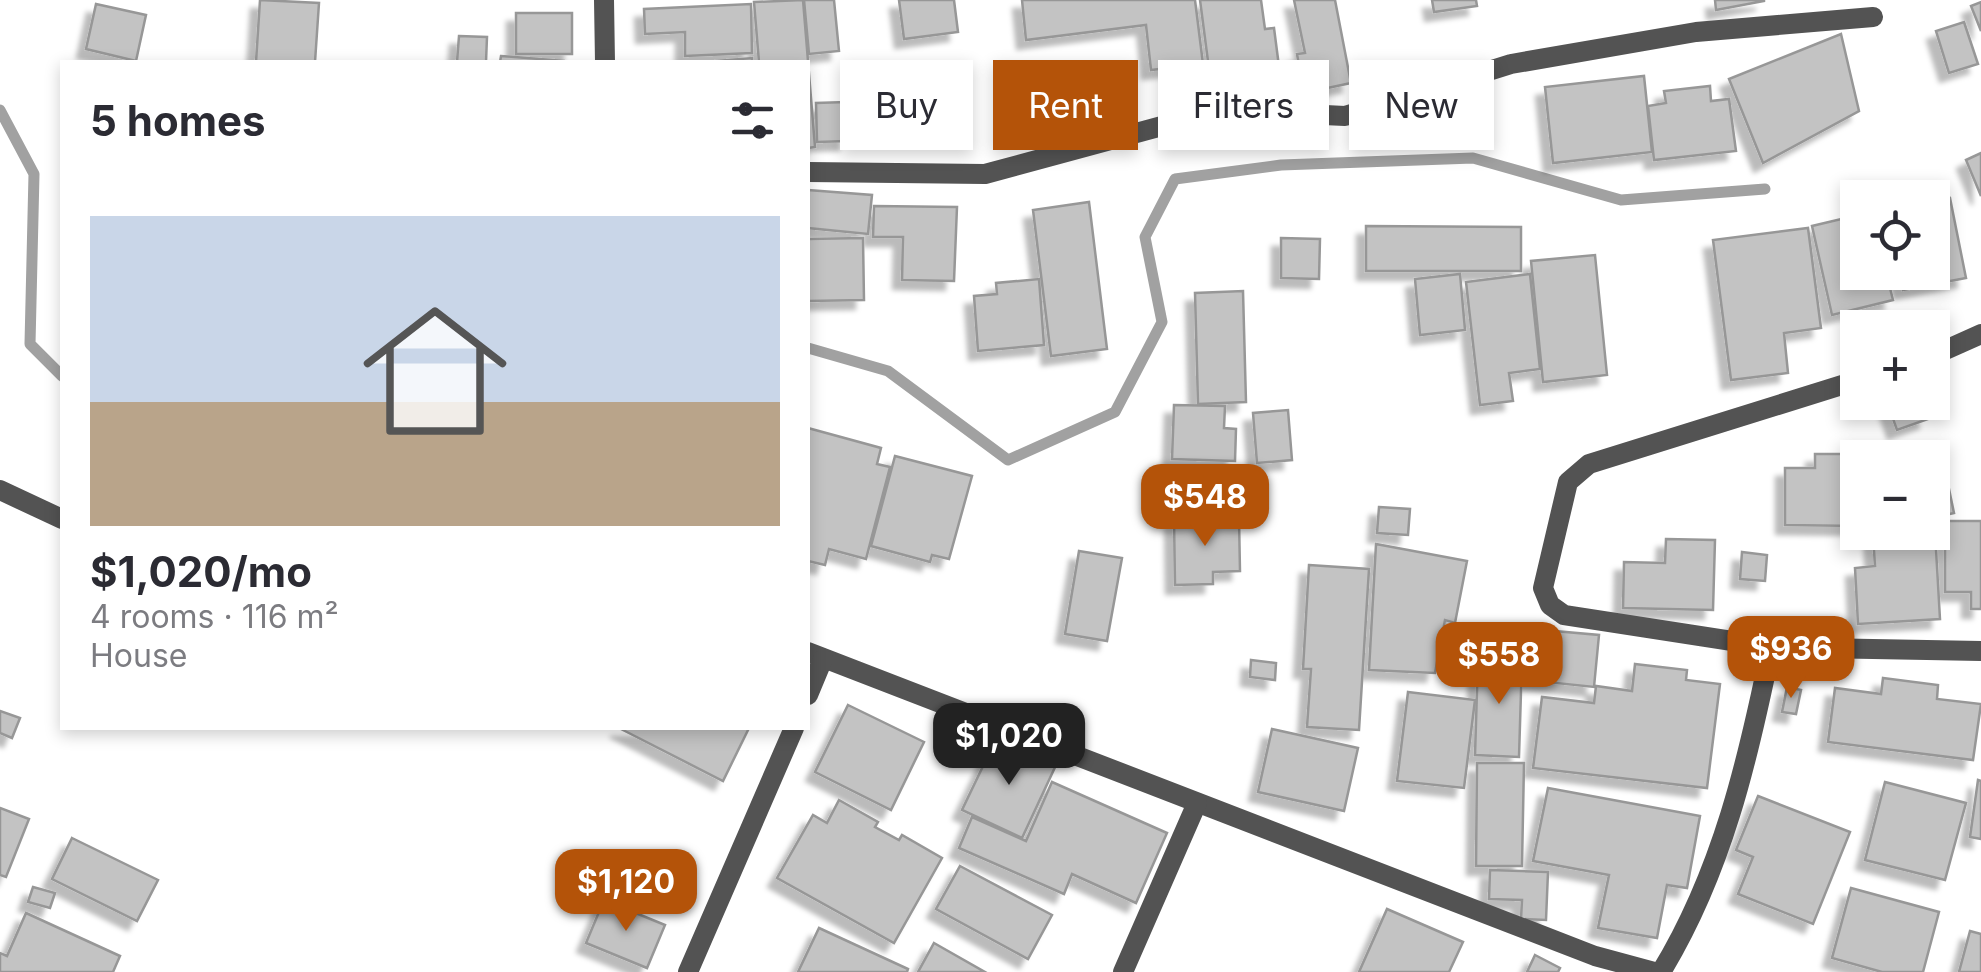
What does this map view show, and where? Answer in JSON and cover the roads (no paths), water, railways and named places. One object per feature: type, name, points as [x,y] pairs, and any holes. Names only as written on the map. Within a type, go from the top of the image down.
[{"type":"street","points":[[604,0],[605,60]]},
{"type":"street","points":[[810,172],[985,174],[1222,110],[1346,116],[1511,64],[1696,32],[1873,17]]},
{"type":"street","points":[[1950,348],[1981,334]]},
{"type":"street","points":[[1840,386],[1589,464],[1568,482],[1543,588],[1550,605],[1564,615],[1772,647],[1981,650]]},
{"type":"street","points":[[0,490],[60,518]]},
{"type":"street","points":[[810,685],[815,656],[1010,727],[1590,964],[1658,972],[1692,922],[1718,856],[1750,748],[1772,647]]},
{"type":"street","points":[[688,972],[793,730]]},
{"type":"street","points":[[1123,972],[1197,803]]},
{"type":"waterway","points":[[0,110],[34,174],[30,344],[60,374]]},
{"type":"waterway","points":[[810,349],[888,371],[1008,460],[1115,412],[1162,322],[1145,237],[1175,179],[1281,165],[1473,158],[1621,200],[1765,189]]}]
